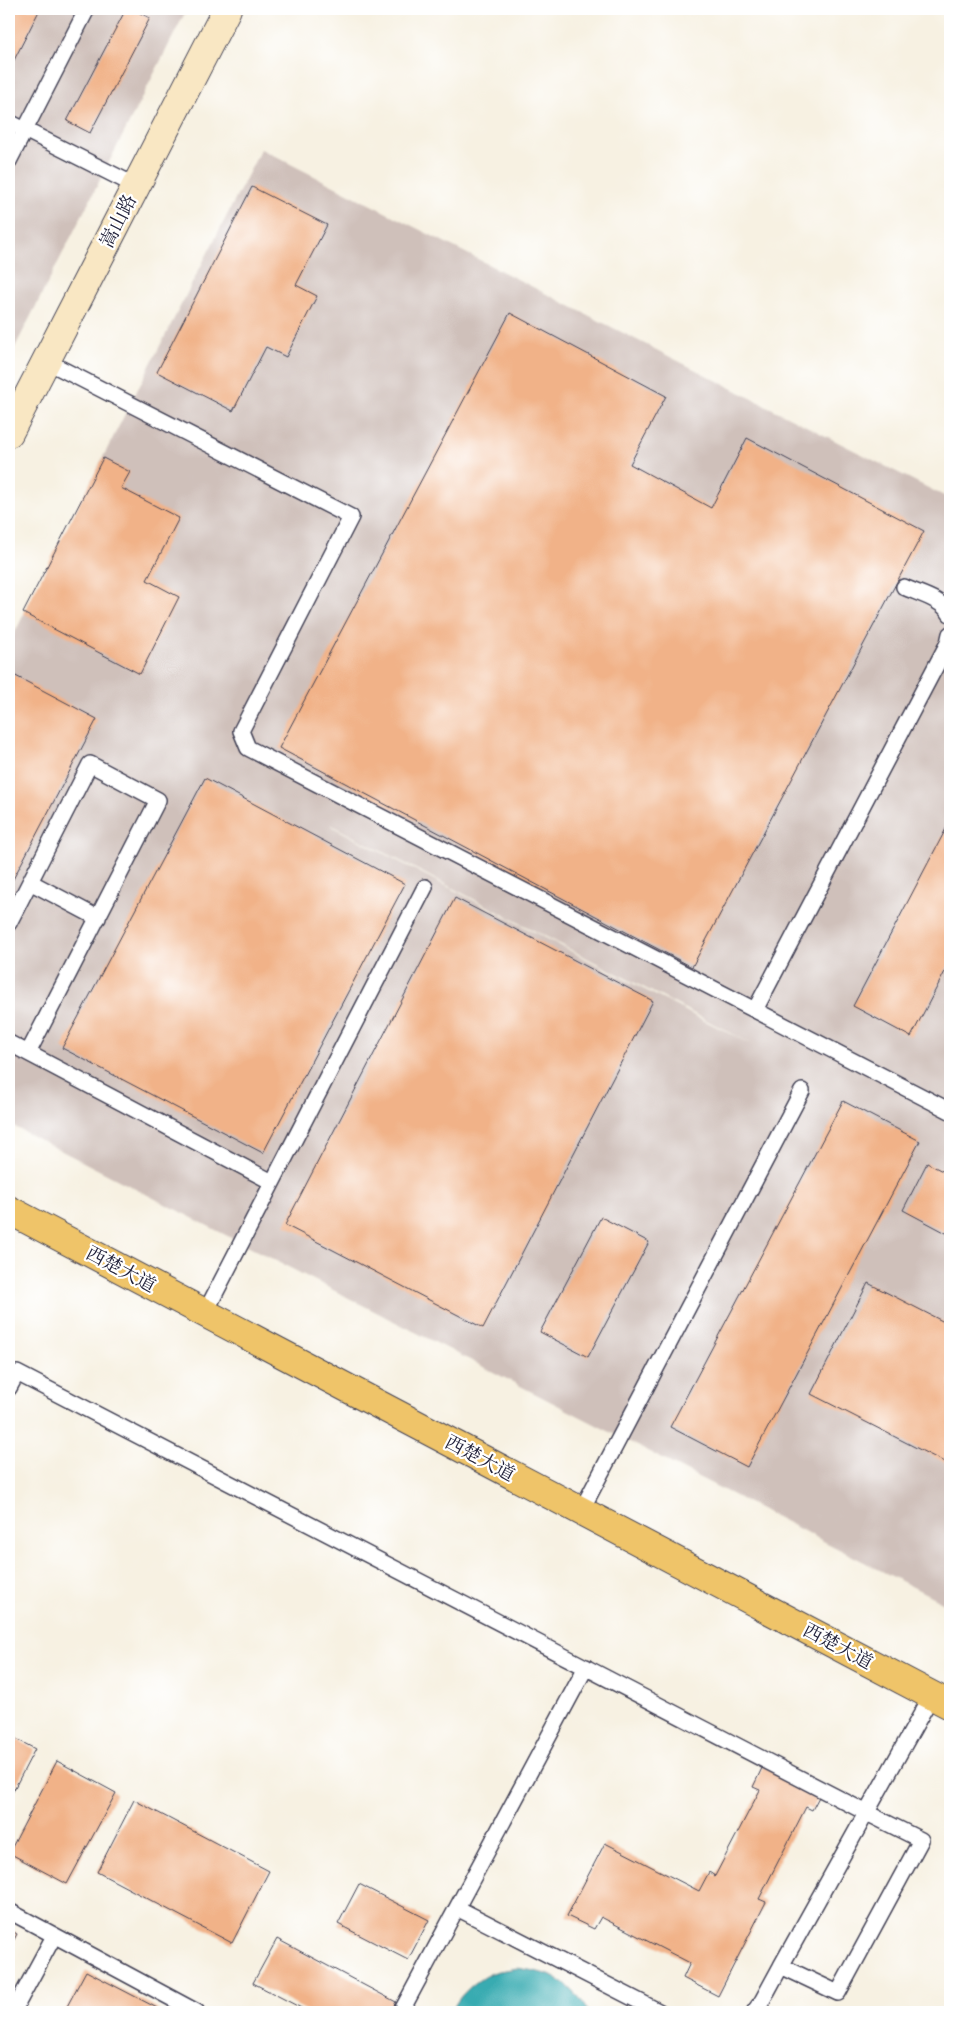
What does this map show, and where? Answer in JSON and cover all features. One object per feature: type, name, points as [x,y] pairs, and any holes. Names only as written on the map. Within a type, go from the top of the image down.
[{"type":"main road","name":"西楚大道","points":[[9,1210],[941,1700]]},
{"type":"street","name":"嵩山路","points":[[9,433],[227,9]]},
{"type":"lane","points":[[9,160],[87,9]]},
{"type":"lane","points":[[9,122],[136,186]]},
{"type":"lane","points":[[46,361],[351,517],[241,731],[248,748],[950,1111]]},
{"type":"lane","points":[[904,587],[938,602],[947,608],[950,614]]},
{"type":"lane","points":[[755,1010],[948,643],[950,634]]},
{"type":"lane","points":[[9,923],[90,764],[158,800],[28,1053]]},
{"type":"lane","points":[[30,882],[98,918]]},
{"type":"lane","points":[[205,1313],[425,887]]},
{"type":"lane","points":[[9,1043],[272,1182]]},
{"type":"lane","points":[[581,1511],[802,1091]]},
{"type":"lane","points":[[9,1388],[16,1373],[921,1840],[838,1993],[782,1966]]},
{"type":"lane","points":[[401,2012],[586,1667]]},
{"type":"lane","points":[[754,2012],[762,2002],[867,1813],[941,1700]]},
{"type":"lane","points":[[457,1908],[660,2012]]},
{"type":"lane","points":[[9,1911],[197,2012]]},
{"type":"lane","points":[[13,2012],[54,1936]]},
{"type":"shaded area","points":[[9,9],[187,9],[9,359]]},
{"type":"shaded area","points":[[261,149],[950,499],[950,1606],[9,1124],[9,644]],"holes":[[[331,825],[760,1048],[695,1016]]]},
{"type":"water","points":[[517,1968],[540,1972],[559,1980],[574,1992],[588,2012],[452,2012],[463,1994],[480,1979],[495,1972]]},
{"type":"building","points":[[9,9],[40,9],[9,70]]},
{"type":"building","points":[[126,9],[132,9],[150,18],[90,133],[67,121]]},
{"type":"building","points":[[252,187],[327,225],[296,285],[317,296],[286,357],[266,347],[233,411],[157,372]]},
{"type":"building","points":[[510,313],[666,396],[630,464],[711,508],[747,438],[924,531],[692,967],[279,748]]},
{"type":"building","points":[[103,458],[130,472],[121,488],[179,518],[147,580],[179,597],[140,674],[23,613]]},
{"type":"building","points":[[10,673],[97,719],[9,887],[9,677]]},
{"type":"building","points":[[205,778],[405,884],[263,1153],[62,1048]]},
{"type":"building","points":[[948,825],[950,827],[950,962],[911,1037],[853,1006]]},
{"type":"building","points":[[455,898],[653,1001],[483,1328],[285,1225]]},
{"type":"building","points":[[843,1101],[920,1141],[747,1467],[670,1427]]},
{"type":"building","points":[[927,1163],[950,1175],[950,1235],[903,1210]]},
{"type":"building","points":[[601,1217],[649,1242],[588,1357],[540,1332]]},
{"type":"building","points":[[868,1283],[950,1325],[950,1465],[811,1394]]},
{"type":"building","points":[[9,1735],[35,1749],[9,1799]]},
{"type":"building","points":[[57,1761],[116,1793],[67,1884],[9,1853]]},
{"type":"building","points":[[763,1766],[820,1795],[812,1810],[806,1807],[759,1899],[766,1902],[718,1996],[683,1978],[690,1963],[601,1917],[594,1929],[567,1916],[605,1843],[699,1891],[709,1872],[715,1876],[760,1790],[753,1787]]},
{"type":"building","points":[[134,1800],[269,1871],[232,1943],[97,1872]]},
{"type":"building","points":[[359,1884],[429,1920],[408,1960],[338,1924]]},
{"type":"building","points":[[9,1929],[17,1934],[9,1949]]},
{"type":"building","points":[[277,1939],[396,2002],[390,2012],[309,2012],[253,1983]]},
{"type":"building","points":[[86,1971],[159,2009],[157,2012],[64,2012]]}]
